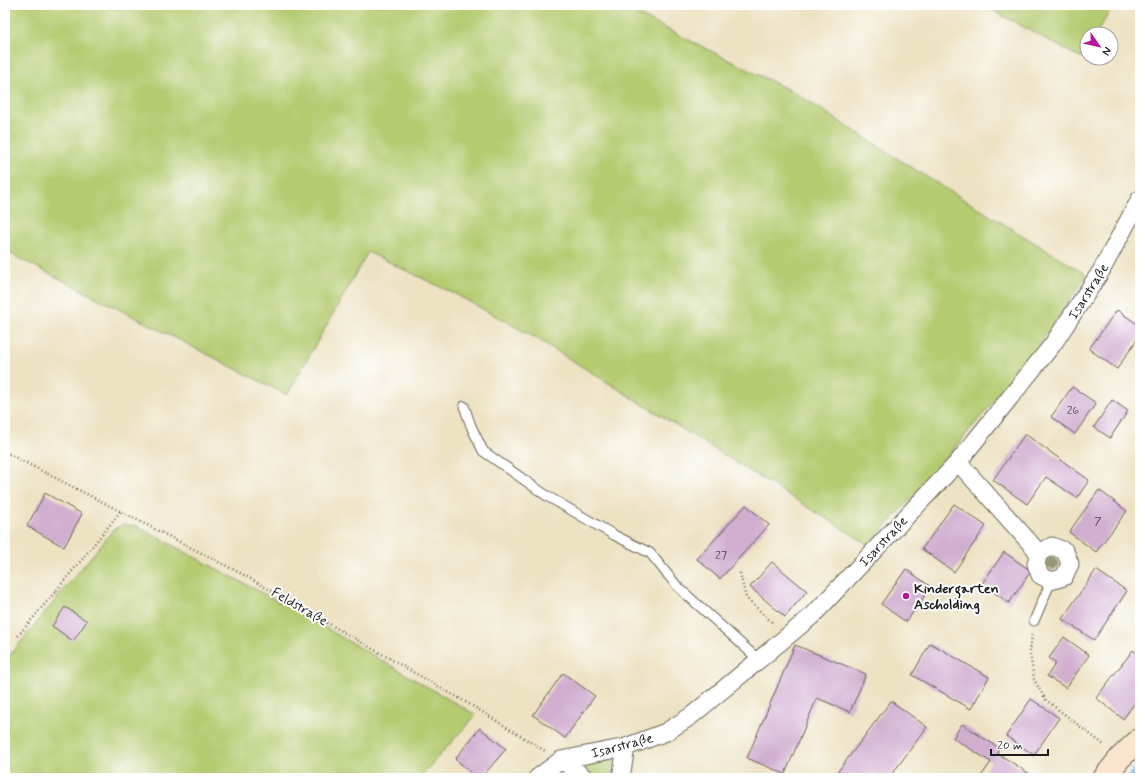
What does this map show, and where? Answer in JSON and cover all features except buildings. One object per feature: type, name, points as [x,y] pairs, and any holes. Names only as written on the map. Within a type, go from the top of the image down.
[{"type":"main road","points":[[1104,778],[1120,758],[1140,739]]},
{"type":"street","name":"Isarstraße","points":[[537,778],[561,760],[626,747],[666,732],[691,716],[813,615],[958,462],[1053,344],[1101,271],[1140,199]]},
{"type":"street","points":[[958,462],[1040,553]]},
{"type":"street","points":[[1052,546],[1065,551],[1070,564],[1064,577],[1051,581],[1040,575],[1036,564],[1040,553],[1052,546]]},
{"type":"street","points":[[621,778],[626,747]]},
{"type":"street","points":[[561,760],[585,778]]},
{"type":"lane","points":[[464,406],[471,426],[483,451],[547,496],[614,535],[650,553],[677,586],[759,660]]},
{"type":"lane","points":[[1034,620],[1051,581]]},
{"type":"path","name":"Feldstraße","points":[[5,452],[244,574],[476,708],[561,760]]},
{"type":"path","points":[[18,636],[121,511]]},
{"type":"path","points":[[740,573],[746,598],[787,636]]},
{"type":"path","points":[[1034,620],[1030,651],[1034,680],[1046,700],[1120,758]]},
{"type":"green space","points":[[5,5],[619,5],[797,94],[906,164],[1087,275],[1031,357],[915,495],[869,545],[536,338],[457,295],[368,252],[287,395],[5,251]]},
{"type":"green space","points":[[983,5],[1114,5],[1101,26],[1079,26],[1079,57]]},
{"type":"green space","points":[[122,525],[136,526],[300,613],[476,715],[419,778],[5,778],[5,661],[114,529]]},
{"type":"green space","points":[[614,758],[610,778],[596,778],[581,766]]},
{"type":"waterway","points":[[1129,778],[1140,766]]},
{"type":"place","name":"Kindergarten Ascholding","points":[[906,596]]}]
